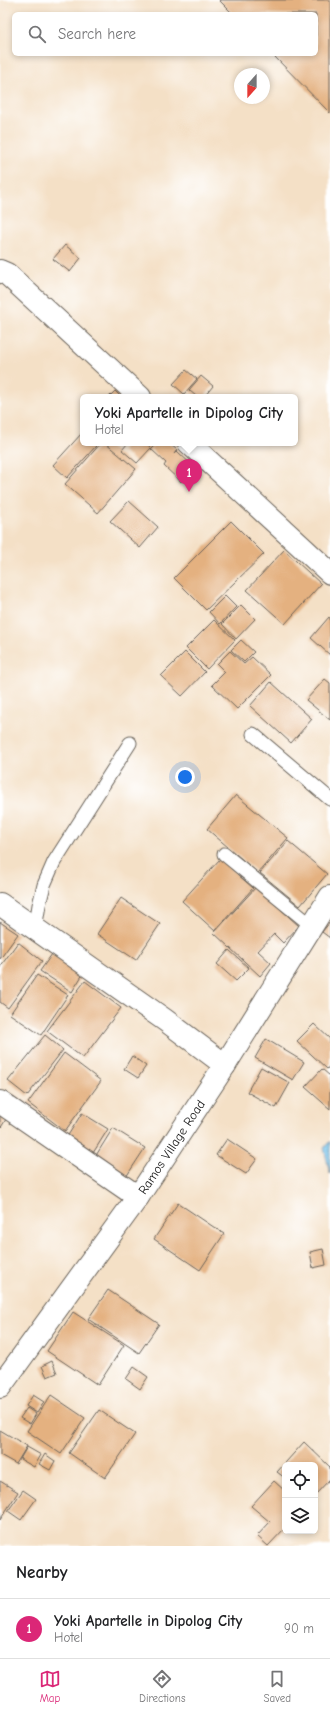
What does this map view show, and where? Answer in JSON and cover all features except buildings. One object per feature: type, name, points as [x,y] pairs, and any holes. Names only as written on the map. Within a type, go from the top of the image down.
[{"type":"street","points":[[0,271],[7,274],[137,394]]},
{"type":"street","points":[[192,446],[330,573]]},
{"type":"street","name":"Ramos Village Road","points":[[0,1387],[138,1197],[225,1065],[330,897]]},
{"type":"street","points":[[0,904],[165,1020],[225,1065]]},
{"type":"street","points":[[0,1102],[138,1197]]},
{"type":"lane","points":[[253,734],[330,799]]},
{"type":"lane","points":[[35,929],[42,892],[54,862],[130,743]]},
{"type":"lane","points":[[224,854],[312,926]]},
{"type":"water","points":[[330,1141],[330,1174],[324,1148]]},
{"type":"place","name":"Yoki Apartelle in Dipolog City","points":[[189,492]]}]
